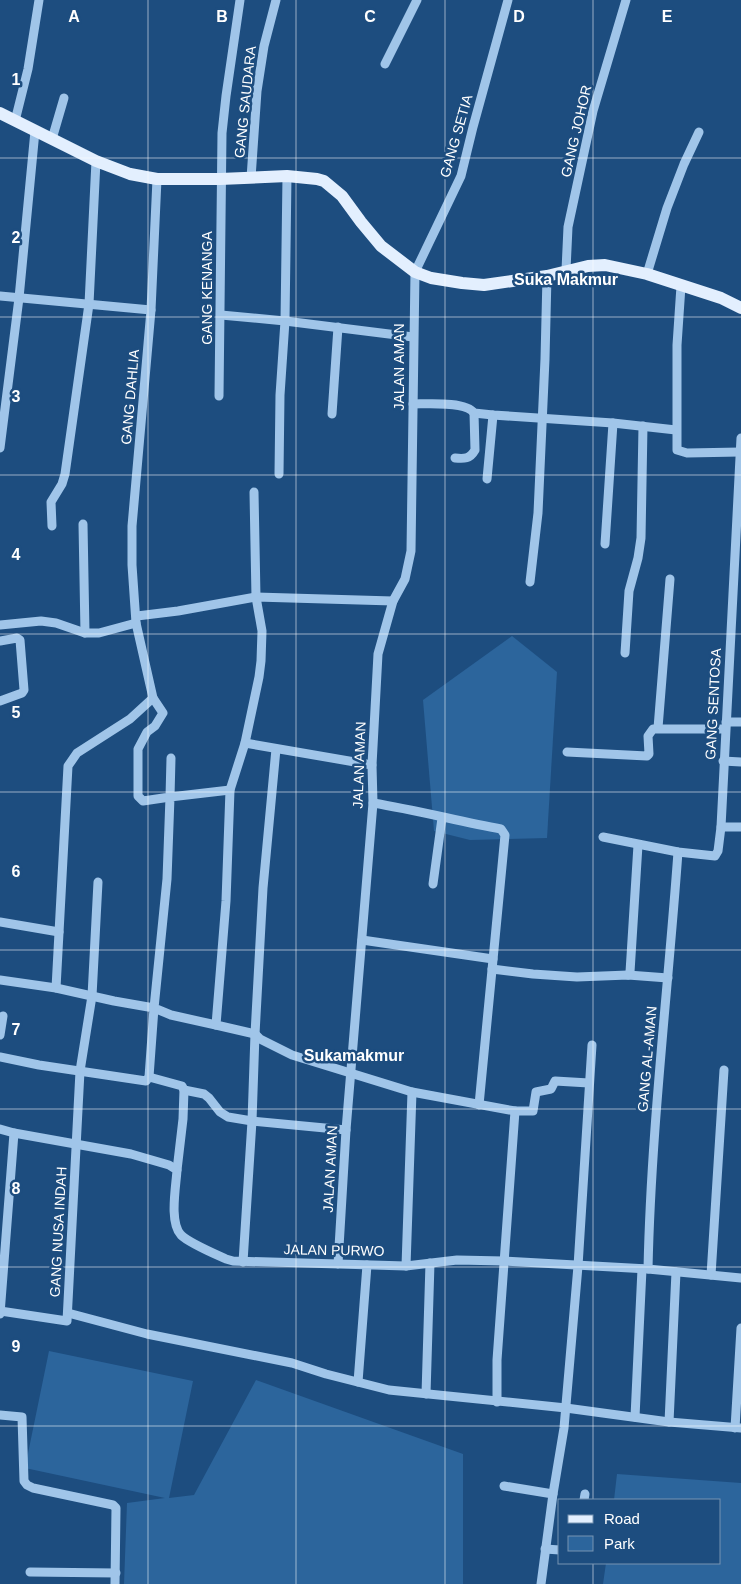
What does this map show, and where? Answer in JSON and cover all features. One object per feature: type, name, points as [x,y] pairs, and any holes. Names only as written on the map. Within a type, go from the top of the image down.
[{"type":"main road","points":[[0,114],[96,161],[130,174],[157,179],[220,180],[287,176],[317,179],[331,185],[342,196],[381,246],[415,272],[439,279],[484,285],[547,276],[588,266],[605,265],[647,274],[721,298],[741,308]]},
{"type":"street","points":[[15,120],[28,69],[39,0]]},
{"type":"street","name":"GANG KENANGA","points":[[219,396],[222,133],[240,0]]},
{"type":"street","name":"GANG SAUDARA","points":[[251,178],[257,91],[264,46],[276,0]]},
{"type":"street","points":[[385,64],[417,0]]},
{"type":"street","name":"GANG SETIA","points":[[415,272],[462,176],[473,127],[508,0]]},
{"type":"street","name":"GANG JOHOR","points":[[566,270],[568,227],[592,110],[626,0]]},
{"type":"street","points":[[52,139],[64,98]]},
{"type":"street","points":[[0,448],[19,298],[35,131]]},
{"type":"street","points":[[647,274],[666,208],[699,132]]},
{"type":"street","points":[[52,526],[50,502],[62,484],[65,474],[89,304],[96,161]]},
{"type":"street","points":[[279,474],[280,395],[285,321],[287,176]]},
{"type":"street","name":"GANG DAHLIA","points":[[157,179],[151,310],[132,526],[132,565],[137,619],[153,698],[163,711],[155,726],[147,732],[138,749],[138,796],[143,801],[170,797]]},
{"type":"street","name":"JALAN AMAN","points":[[338,1264],[346,1130],[372,803],[372,765],[378,654],[392,601],[405,580],[411,551],[415,272]]},
{"type":"street","points":[[530,582],[538,513],[547,276]]},
{"type":"street","points":[[681,286],[677,345],[676,430],[679,452],[740,452]]},
{"type":"street","points":[[0,296],[151,310]]},
{"type":"street","points":[[221,315],[413,337]]},
{"type":"street","points":[[332,414],[338,328]]},
{"type":"street","points":[[413,404],[472,409],[474,413],[475,450],[468,458],[455,458]]},
{"type":"street","points":[[474,413],[543,420],[614,423],[676,430]]},
{"type":"street","points":[[487,479],[493,415]]},
{"type":"street","points":[[605,544],[614,423]]},
{"type":"street","points":[[625,653],[629,591],[640,544],[643,426]]},
{"type":"street","name":"GANG SENTOSA","points":[[603,838],[678,852],[715,856],[718,851],[737,562],[741,438]]},
{"type":"street","points":[[216,1025],[226,901],[230,790],[244,744],[261,661],[262,631],[256,597],[254,492]]},
{"type":"street","points":[[83,524],[85,633]]},
{"type":"street","points":[[658,728],[670,579]]},
{"type":"street","points":[[0,625],[46,622],[85,633],[108,631],[137,619],[256,597],[392,601]]},
{"type":"street","points":[[0,641],[17,638],[20,640],[24,690],[22,693],[0,701]]},
{"type":"street","points":[[56,988],[68,766],[76,753],[130,719],[153,698]]},
{"type":"street","points":[[567,752],[648,756],[648,736],[653,729],[725,725],[741,722]]},
{"type":"street","points":[[244,744],[372,765]]},
{"type":"street","points":[[243,1262],[263,888],[276,749]]},
{"type":"street","points":[[0,1057],[144,1082],[148,1080],[167,879],[171,758]]},
{"type":"street","points":[[723,761],[741,762]]},
{"type":"street","points":[[170,797],[230,790]]},
{"type":"street","points":[[372,803],[500,829],[504,835],[479,1104]]},
{"type":"street","points":[[432,884],[442,818]]},
{"type":"street","points":[[721,827],[741,827]]},
{"type":"street","points":[[628,975],[630,972],[638,844]]},
{"type":"street","name":"GANG AL-AMAN","points":[[635,1417],[654,1145],[678,852]]},
{"type":"street","name":"GANG NUSA INDAH","points":[[68,1317],[80,1071],[92,996],[98,882]]},
{"type":"street","points":[[0,922],[59,932]]},
{"type":"street","points":[[362,940],[493,959]]},
{"type":"street","points":[[492,969],[577,977],[628,975],[668,978]]},
{"type":"street","points":[[0,980],[56,988],[154,1008],[171,1015],[255,1034],[260,1039],[292,1055],[412,1092],[515,1111],[533,1111],[536,1092],[550,1089],[555,1081],[589,1083]]},
{"type":"street","points":[[0,1035],[3,1016]]},
{"type":"street","points":[[541,1584],[566,1408],[578,1266],[592,1045]]},
{"type":"street","points":[[711,1275],[724,1070]]},
{"type":"street","points":[[149,1077],[175,1083],[182,1086],[184,1090],[204,1094],[225,1116],[252,1121],[346,1130]]},
{"type":"street","name":"JALAN PURWO","points":[[184,1090],[174,1218],[177,1229],[182,1237],[226,1259],[243,1262],[406,1266],[456,1260],[645,1269],[741,1278]]},
{"type":"street","points":[[406,1266],[412,1092]]},
{"type":"street","points":[[497,1402],[497,1360],[515,1111]]},
{"type":"street","points":[[0,1129],[131,1154],[169,1165],[177,1170]]},
{"type":"street","points":[[14,1133],[0,1312],[68,1317],[292,1363],[389,1390],[566,1408],[669,1422],[738,1428],[741,1328]]},
{"type":"street","points":[[426,1394],[430,1263]]},
{"type":"street","points":[[358,1382],[367,1265]]},
{"type":"street","points":[[669,1422],[676,1272]]},
{"type":"street","points":[[0,1415],[22,1417],[24,1481],[27,1485],[33,1488],[115,1506],[115,1584]]},
{"type":"street","points":[[504,1486],[553,1494]]},
{"type":"street","points":[[546,1549],[558,1550]]},
{"type":"street","points":[[30,1572],[116,1573]]},
{"type":"green space","points":[[512,636],[557,672],[547,838],[470,840],[434,831],[423,700]]},
{"type":"green space","points":[[49,1351],[193,1381],[169,1498],[194,1495],[256,1380],[463,1454],[463,1584],[124,1584],[127,1503],[165,1498],[25,1468]]},
{"type":"green space","points":[[617,1474],[741,1483],[741,1584],[603,1584],[606,1564],[721,1564],[721,1499],[614,1499]]},
{"type":"district","name":"Suka Makmur","points":[[566,279]]},
{"type":"district","name":"Sukamakmur","points":[[354,1055]]}]
